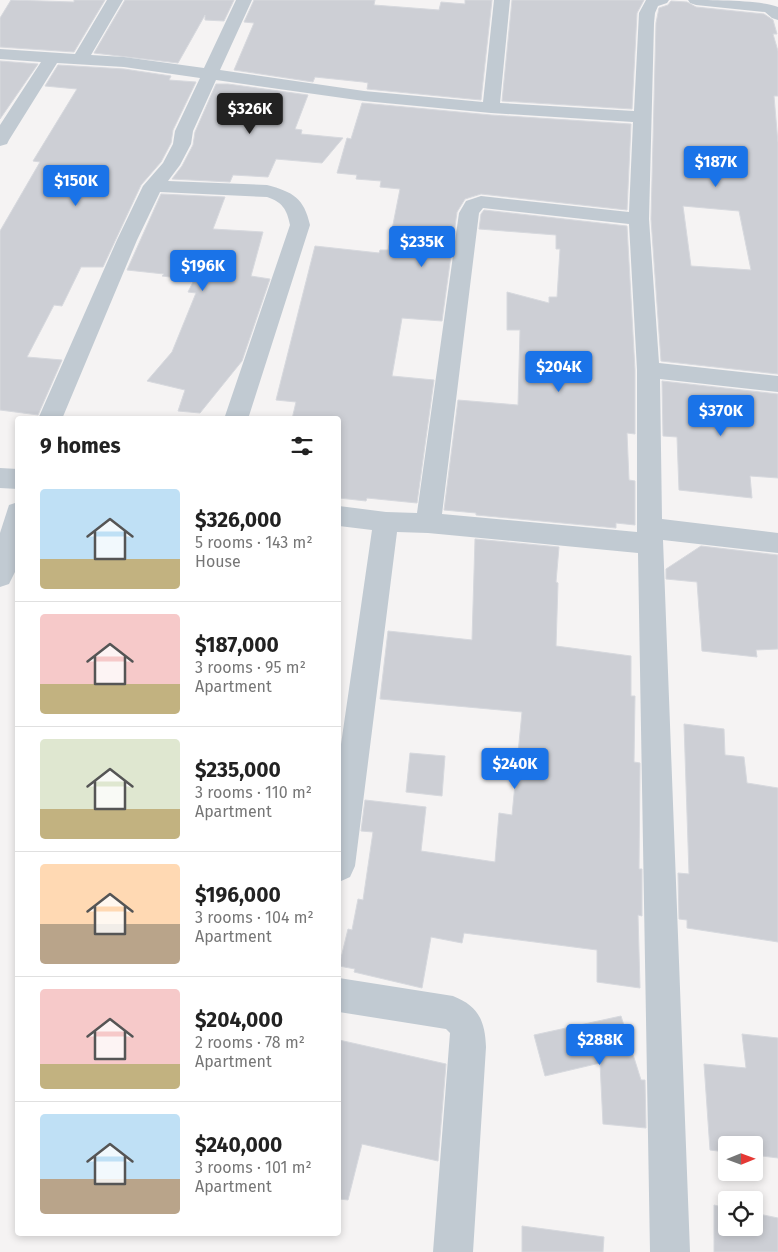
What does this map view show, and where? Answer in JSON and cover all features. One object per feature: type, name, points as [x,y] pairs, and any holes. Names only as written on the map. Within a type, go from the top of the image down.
[{"type":"street","points":[[80,58],[115,0]]},
{"type":"street","points":[[51,416],[127,240],[153,186],[171,166],[182,144],[184,131],[244,0]]},
{"type":"street","points":[[491,108],[502,0]]},
{"type":"street","points":[[661,0],[652,3],[647,12],[639,219],[648,370],[650,536],[670,1252]]},
{"type":"street","points":[[696,0],[769,8],[778,14]]},
{"type":"street","points":[[0,54],[80,58],[212,73],[364,96],[491,108],[643,117]]},
{"type":"street","points":[[0,140],[52,57]]},
{"type":"street","points":[[153,186],[267,191],[280,194],[292,202],[297,211],[300,225],[237,416]]},
{"type":"street","points":[[428,522],[469,213],[473,205],[481,202],[639,219]]},
{"type":"street","points":[[648,370],[778,384]]},
{"type":"street","points":[[0,478],[15,479]]},
{"type":"street","points":[[341,516],[386,522],[428,522],[778,543]]},
{"type":"street","points":[[341,851],[386,522]]},
{"type":"street","points":[[0,576],[6,562],[15,524]]},
{"type":"street","points":[[341,994],[453,1013],[468,1028],[452,1252]]},
{"type":"building","points":[[11,0],[74,2],[74,0],[105,0],[74,52],[0,47],[0,18]]},
{"type":"building","points":[[125,0],[234,0],[224,21],[205,20],[205,15],[178,63],[94,53]]},
{"type":"building","points":[[254,0],[375,0],[374,5],[439,10],[441,2],[465,4],[465,0],[492,0],[481,100],[367,89],[368,83],[363,82],[315,77],[313,82],[234,70],[254,23],[244,22]]},
{"type":"building","points":[[512,0],[644,0],[637,13],[632,109],[502,101]]},
{"type":"building","points":[[671,1],[687,2],[696,7],[764,14],[773,20],[777,34],[773,34],[778,51],[778,96],[774,96],[778,143],[778,374],[661,361],[651,219],[656,23],[659,8],[668,5]],"holes":[[[683,206],[739,211],[751,270],[691,266]]]},
{"type":"building","points":[[0,61],[38,64],[0,119]]},
{"type":"building","points":[[58,65],[124,69],[171,76],[169,80],[196,82],[173,130],[171,143],[161,162],[141,185],[103,267],[81,267],[62,306],[54,305],[27,357],[62,360],[38,415],[0,410],[0,231],[40,162],[33,161],[77,89],[45,86]]},
{"type":"building","points":[[216,84],[308,95],[295,129],[302,130],[301,134],[343,138],[322,163],[276,159],[268,177],[233,175],[230,182],[172,179],[182,166],[193,145],[195,132]]},
{"type":"building","points":[[362,103],[491,115],[631,124],[627,210],[481,194],[465,199],[457,212],[442,321],[402,318],[392,376],[434,380],[417,503],[367,498],[366,501],[341,498],[341,416],[293,416],[296,402],[276,400],[315,246],[379,253],[380,250],[388,250],[400,189],[380,187],[381,181],[356,179],[357,175],[337,173],[347,138],[351,139]]},
{"type":"building","points":[[161,194],[225,197],[213,229],[263,232],[251,276],[270,279],[242,361],[200,413],[178,411],[185,390],[147,381],[172,352],[196,293],[188,292],[194,280],[162,276],[164,274],[127,270]]},
{"type":"building","points":[[484,210],[627,226],[635,370],[635,434],[627,433],[629,480],[635,481],[635,525],[616,523],[616,528],[476,515],[476,513],[444,510],[458,400],[518,405],[520,330],[507,330],[507,292],[549,303],[549,297],[557,297],[560,249],[556,249],[556,235],[479,229],[481,214]]},
{"type":"building","points":[[662,381],[778,394],[778,478],[750,476],[752,498],[679,490],[677,437],[663,436]]},
{"type":"building","points":[[475,539],[559,547],[556,582],[558,583],[556,646],[631,656],[631,696],[635,696],[634,762],[640,763],[639,869],[642,869],[642,916],[638,915],[640,988],[597,982],[597,950],[464,933],[462,943],[431,937],[422,988],[354,972],[355,969],[341,966],[341,958],[348,929],[352,930],[358,899],[363,900],[373,832],[361,831],[365,800],[426,807],[421,851],[495,862],[499,813],[512,815],[522,712],[380,699],[388,631],[472,640]]},
{"type":"building","points":[[701,546],[778,555],[778,649],[756,650],[757,657],[702,651],[697,582],[666,579],[666,569]]},
{"type":"building","points":[[684,724],[724,729],[725,755],[744,757],[747,783],[778,788],[778,942],[687,928],[687,920],[679,919],[678,873],[689,874]]},
{"type":"building","points":[[410,753],[445,756],[442,796],[406,792]]},
{"type":"building","points":[[621,1016],[641,1080],[645,1080],[646,1128],[603,1124],[600,1063],[545,1076],[534,1035]]},
{"type":"building","points":[[742,1034],[778,1038],[778,1158],[763,1156],[763,1136],[718,1136],[718,1151],[710,1150],[704,1064],[746,1068]]},
{"type":"building","points":[[341,1040],[446,1064],[438,1161],[362,1144],[348,1200],[341,1199]]},
{"type":"building","points":[[714,1205],[718,1206],[718,1236],[763,1236],[763,1215],[778,1218],[778,1252],[714,1252]]},
{"type":"building","points":[[522,1226],[604,1237],[603,1252],[522,1252]]}]
